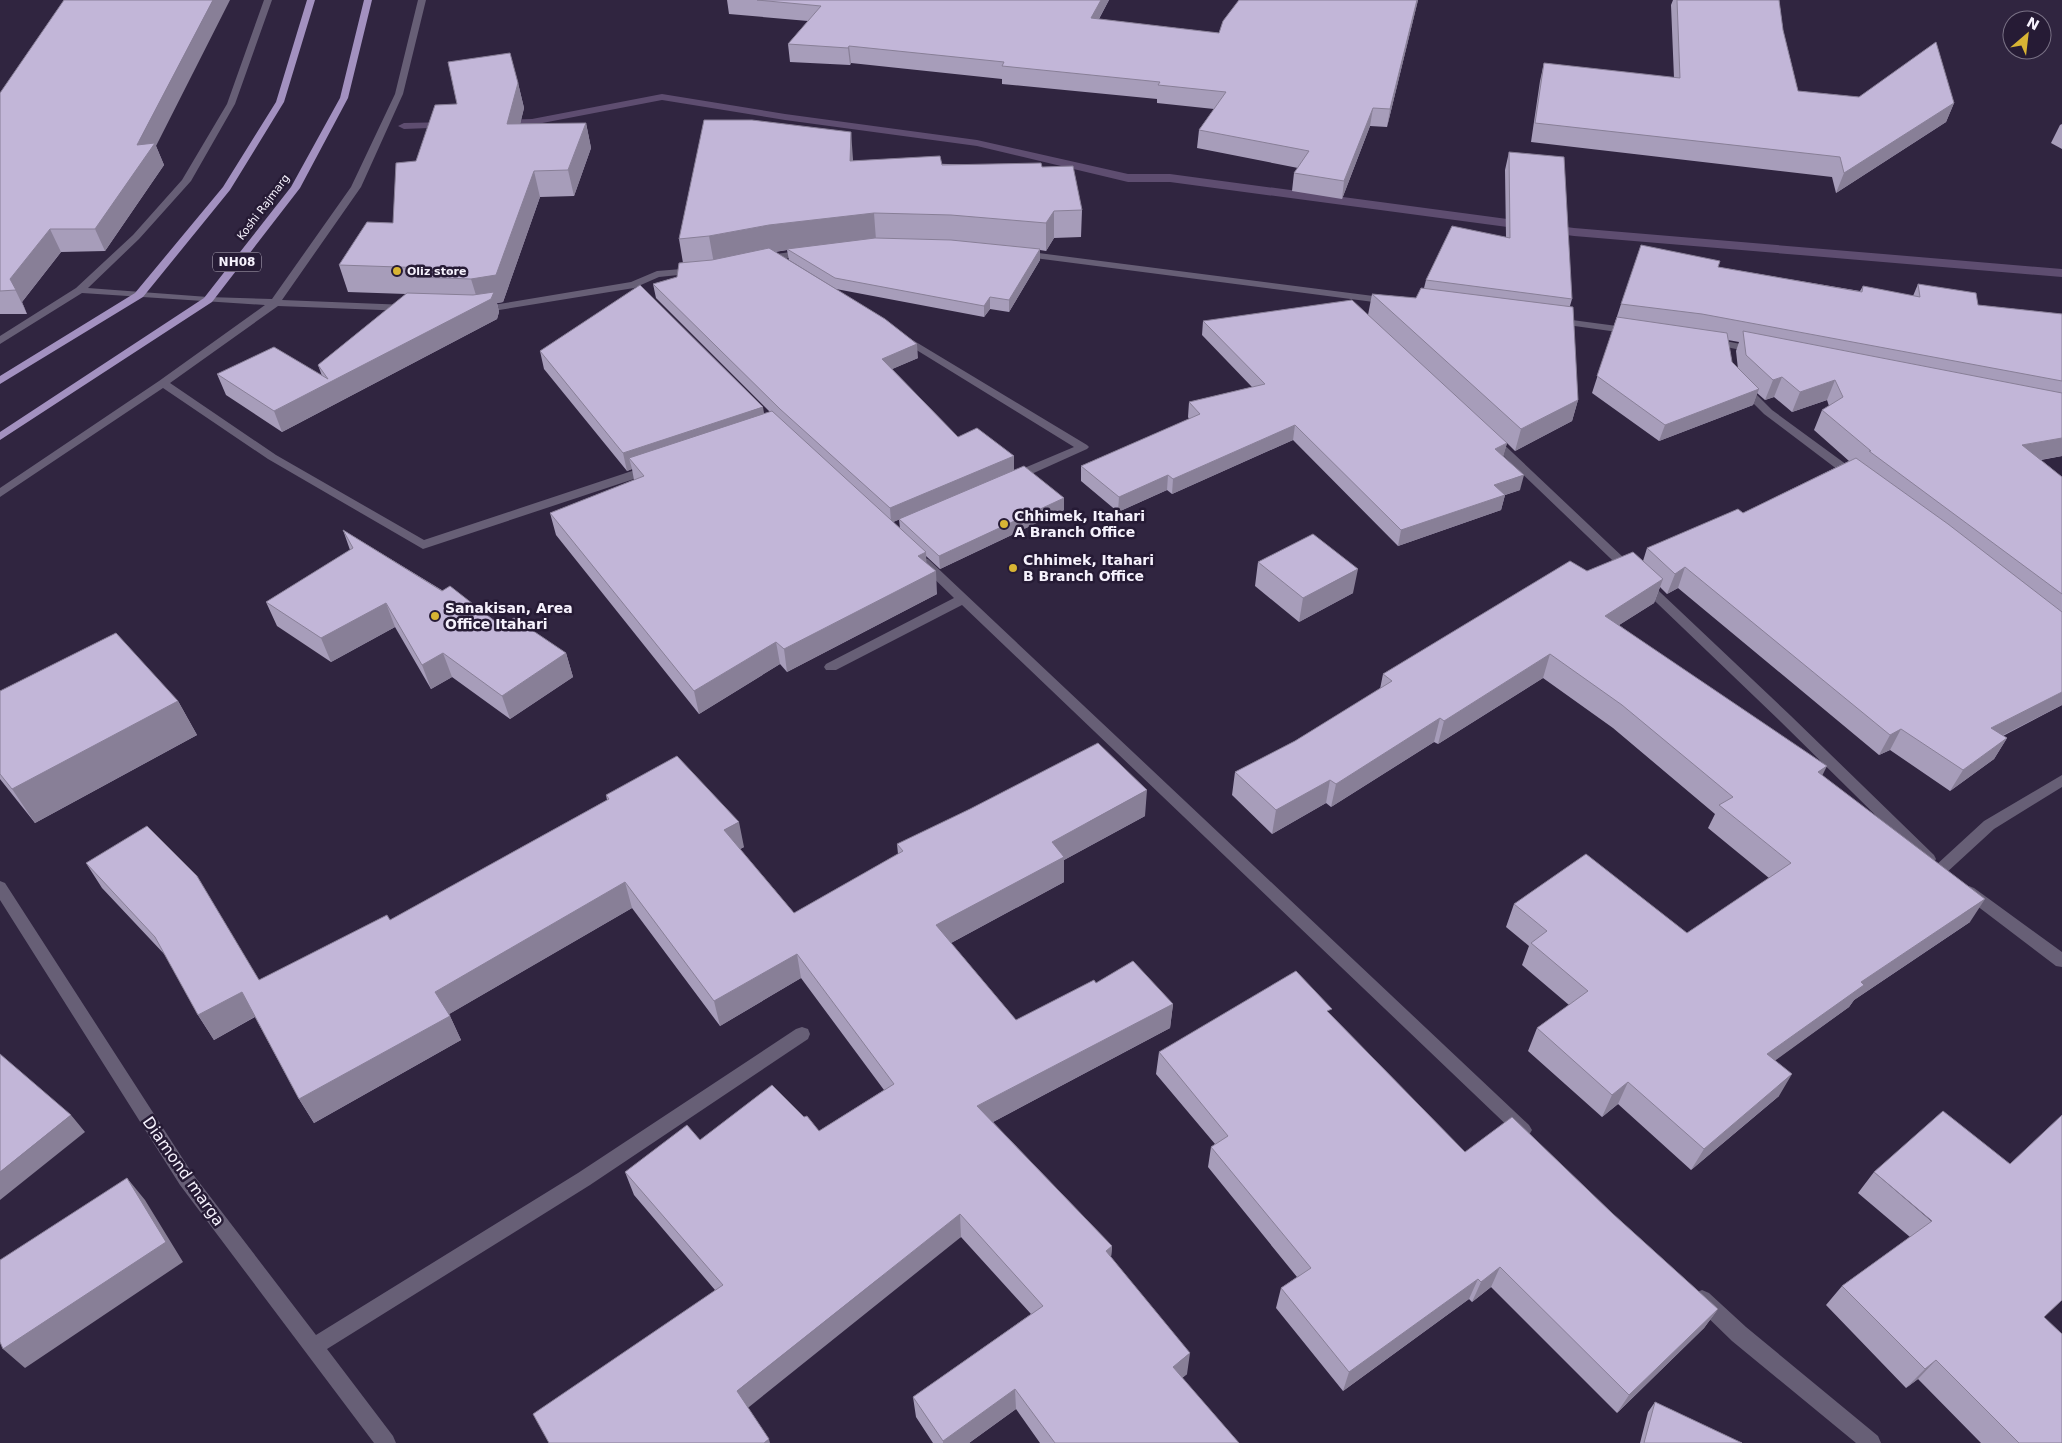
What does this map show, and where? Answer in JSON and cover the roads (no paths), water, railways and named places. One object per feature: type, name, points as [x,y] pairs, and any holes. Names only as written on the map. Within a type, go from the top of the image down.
[{"type":"main road","points":[[0,381],[139,294],[227,188],[280,102],[311,0]]},
{"type":"main road","name":"Koshi Rajmarg","points":[[0,437],[208,300],[294,188],[340,106],[344,98],[368,0]]},
{"type":"street","points":[[0,341],[80,290],[136,237],[186,181],[232,104],[268,0]]},
{"type":"street","points":[[0,493],[163,383],[276,303],[356,187],[399,94],[422,0]]},
{"type":"street","points":[[748,262],[773,257],[820,252]]},
{"type":"street","points":[[1012,253],[1404,303]]},
{"type":"street","points":[[773,257],[790,267]]},
{"type":"street","points":[[469,310],[478,311],[634,285],[657,274],[704,270]]},
{"type":"street","points":[[634,285],[647,299]]},
{"type":"street","points":[[80,290],[208,300],[420,308]]},
{"type":"street","points":[[1336,294],[1350,307]]},
{"type":"street","points":[[1549,321],[1647,332]]},
{"type":"street","points":[[890,329],[1083,447],[1004,481]]},
{"type":"street","points":[[1695,338],[1768,352]]},
{"type":"street","points":[[1728,345],[1730,361]]},
{"type":"street","points":[[1732,377],[1768,412],[1867,486]]},
{"type":"street","points":[[163,383],[272,457],[423,545],[665,464]]},
{"type":"street","points":[[1485,432],[1947,875],[2062,961]]},
{"type":"street","points":[[910,549],[1531,1137]]},
{"type":"street","points":[[831,667],[964,599]]},
{"type":"street","points":[[1947,875],[1989,825],[2062,780]]},
{"type":"street","name":"Diamond marga","points":[[0,887],[186,1179],[386,1443]]},
{"type":"street","points":[[313,1347],[584,1179],[802,1034]]},
{"type":"street","points":[[1689,1287],[1739,1334],[1871,1443]]},
{"type":"waterway","points":[[497,123],[532,122],[662,97],[785,117],[977,143],[1128,178],[1170,178],[1574,232],[2062,273]]},
{"type":"waterway","points":[[404,126],[451,125]]},
{"type":"place","name":"Oliz store","points":[[397,271]]},
{"type":"place","name":"Chhimek, Itahari A Branch Office","points":[[1004,524]]},
{"type":"place","name":"Chhimek, Itahari B Branch Office","points":[[1013,568]]},
{"type":"place","name":"Sanakisan, Area Office Itahari","points":[[435,616]]}]
